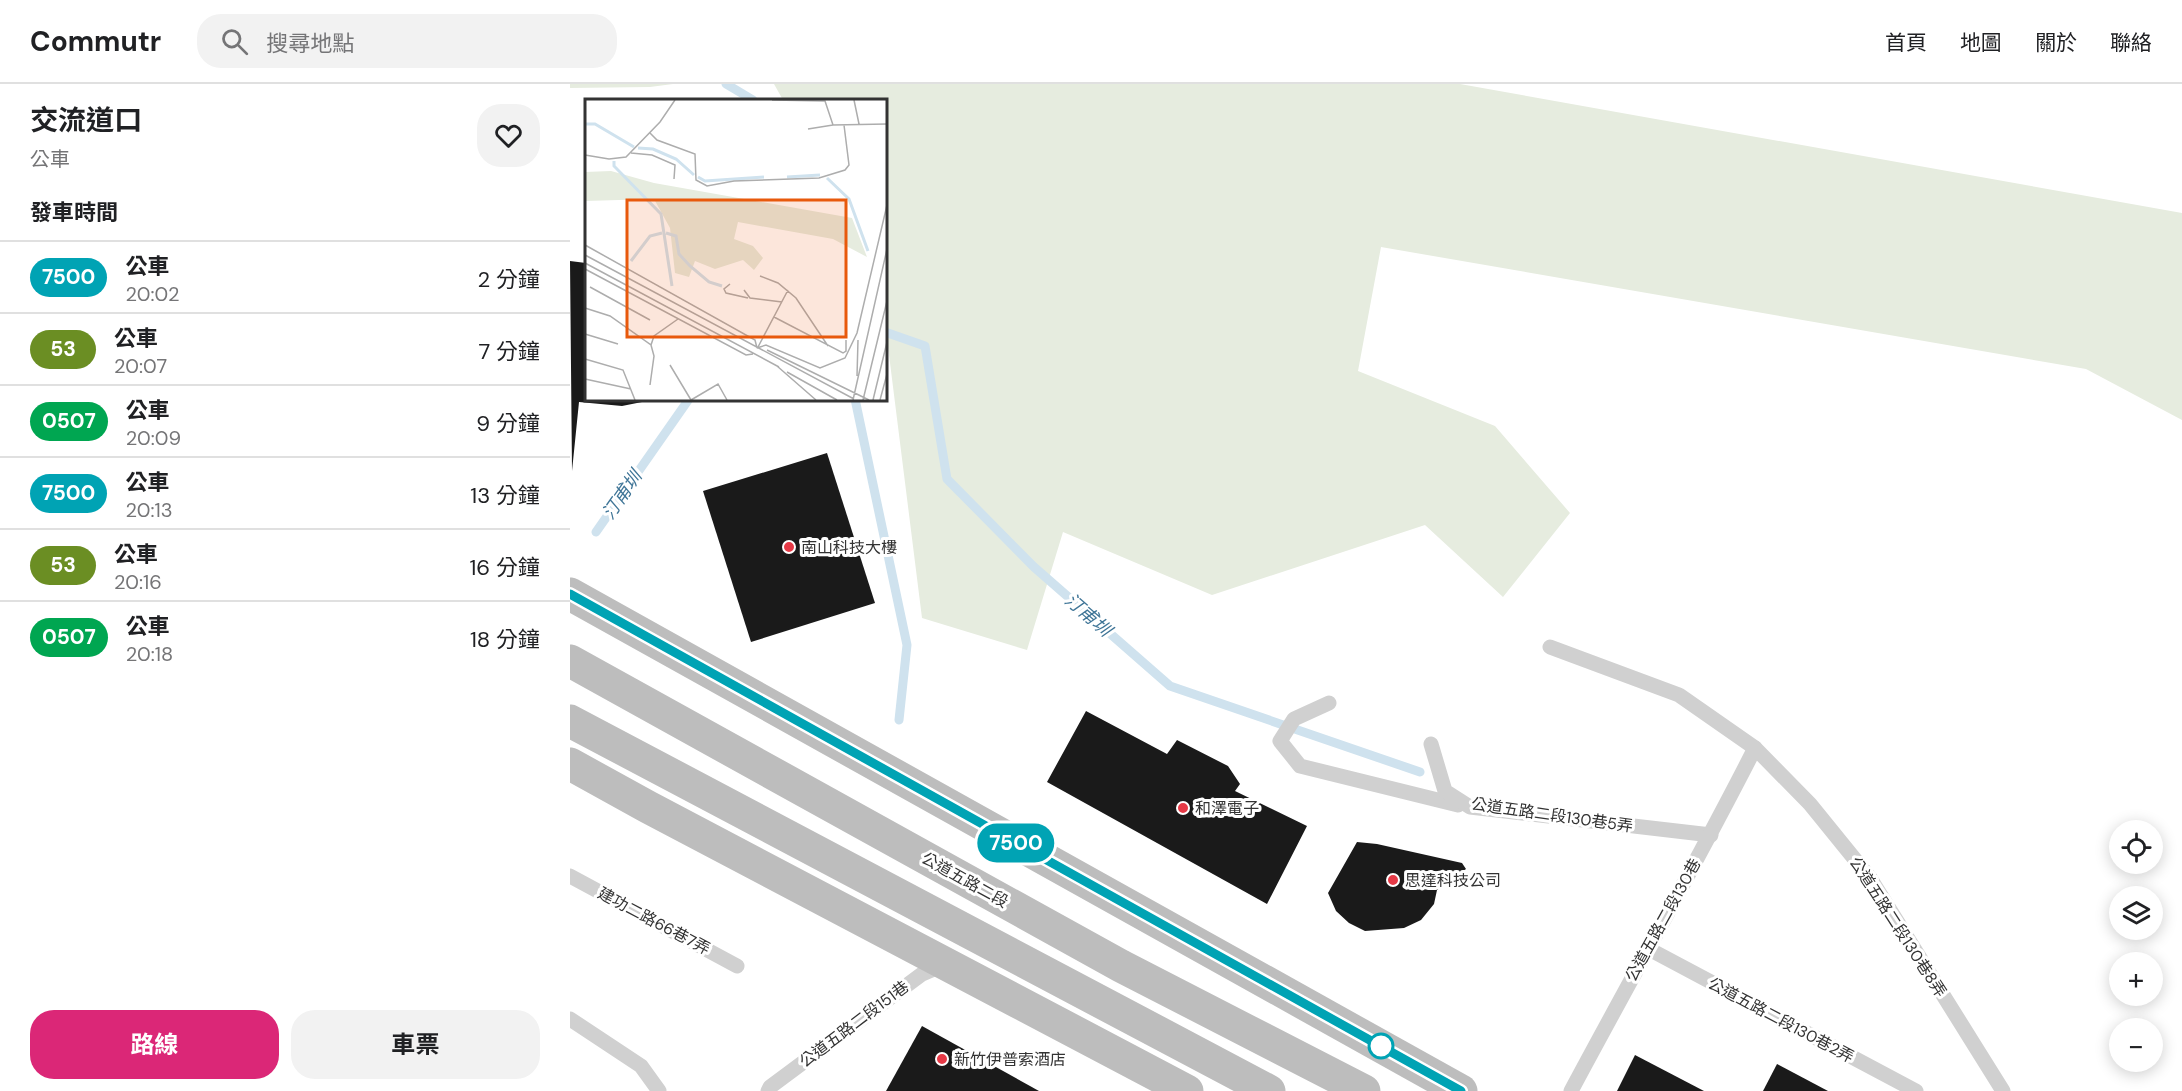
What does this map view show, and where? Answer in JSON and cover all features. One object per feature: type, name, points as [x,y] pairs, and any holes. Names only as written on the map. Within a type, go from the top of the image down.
[{"type":"street","points":[[570,594],[1461,1091]]},
{"type":"street","name":"公道五路二段","points":[[570,661],[1121,966],[1364,1091]]},
{"type":"street","points":[[570,721],[1269,1091]]},
{"type":"street","points":[[570,764],[1187,1091]]},
{"type":"lane","name":"公道五路二段130巷8弄","points":[[1550,646],[1679,695],[1755,748],[1810,804],[1870,878],[2002,1091]]},
{"type":"lane","points":[[1329,703],[1294,719],[1280,741],[1300,766],[1470,807]]},
{"type":"lane","name":"公道五路二段130巷5弄","points":[[1431,744],[1445,791],[1470,807],[1711,835]]},
{"type":"lane","name":"公道五路二段130巷","points":[[1571,1091],[1647,948],[1711,835],[1755,748]]},
{"type":"lane","name":"建功二路66巷7弄","points":[[570,876],[737,966]]},
{"type":"lane","name":"公道五路二段130巷2弄","points":[[1647,948],[1916,1091]]},
{"type":"lane","name":"公道五路二段151巷","points":[[768,1091],[770,1087],[922,974],[946,964]]},
{"type":"lane","points":[[570,1019],[642,1066],[659,1091]]},
{"type":"shaded area","points":[[570,84],[673,84],[650,87],[570,88]]},
{"type":"shaded area","points":[[774,84],[1460,84],[2182,213],[2182,420],[2086,369],[1381,247],[1358,371],[1495,426],[1570,513],[1503,597],[1425,525],[1212,595],[1063,532],[1027,650],[922,618],[886,331],[886,99],[782,99]]},
{"type":"building","points":[[570,261],[585,263],[585,400],[652,400],[622,406],[579,402],[572,471]]},
{"type":"building","name":"南山科技大樓","points":[[827,453],[875,603],[751,642],[703,491]]},
{"type":"building","name":"和澤電子","points":[[1086,711],[1167,754],[1177,740],[1228,766],[1240,784],[1235,791],[1307,826],[1267,904],[1047,782]]},
{"type":"building","name":"思達科技公司","points":[[1357,842],[1377,844],[1462,863],[1466,869],[1437,890],[1434,904],[1421,920],[1404,928],[1365,931],[1349,923],[1336,911],[1328,893]]},
{"type":"building","name":"新竹伊普索酒店","points":[[922,1026],[1039,1091],[886,1091]]},
{"type":"building","points":[[1635,1055],[1704,1091],[1617,1091]]},
{"type":"building","points":[[1777,1064],[1828,1091],[1763,1091]]},
{"type":"waterway","points":[[726,84],[751,99]]},
{"type":"waterway","name":"汀甫圳","points":[[886,332],[925,346],[947,479],[1034,567],[1170,686],[1420,772]]},
{"type":"waterway","name":"汀甫圳","points":[[596,532],[688,400]]},
{"type":"waterway","points":[[855,400],[907,645],[899,720]]},
{"type":"bus line","name":"7500","points":[[570,594],[1461,1091]]},
{"type":"place","name":"南山科技大樓","points":[[789,547]]},
{"type":"place","name":"和澤電子","points":[[1183,808]]},
{"type":"place","name":"思達科技公司","points":[[1393,880]]},
{"type":"place","name":"新竹伊普索酒店","points":[[942,1059]]}]
